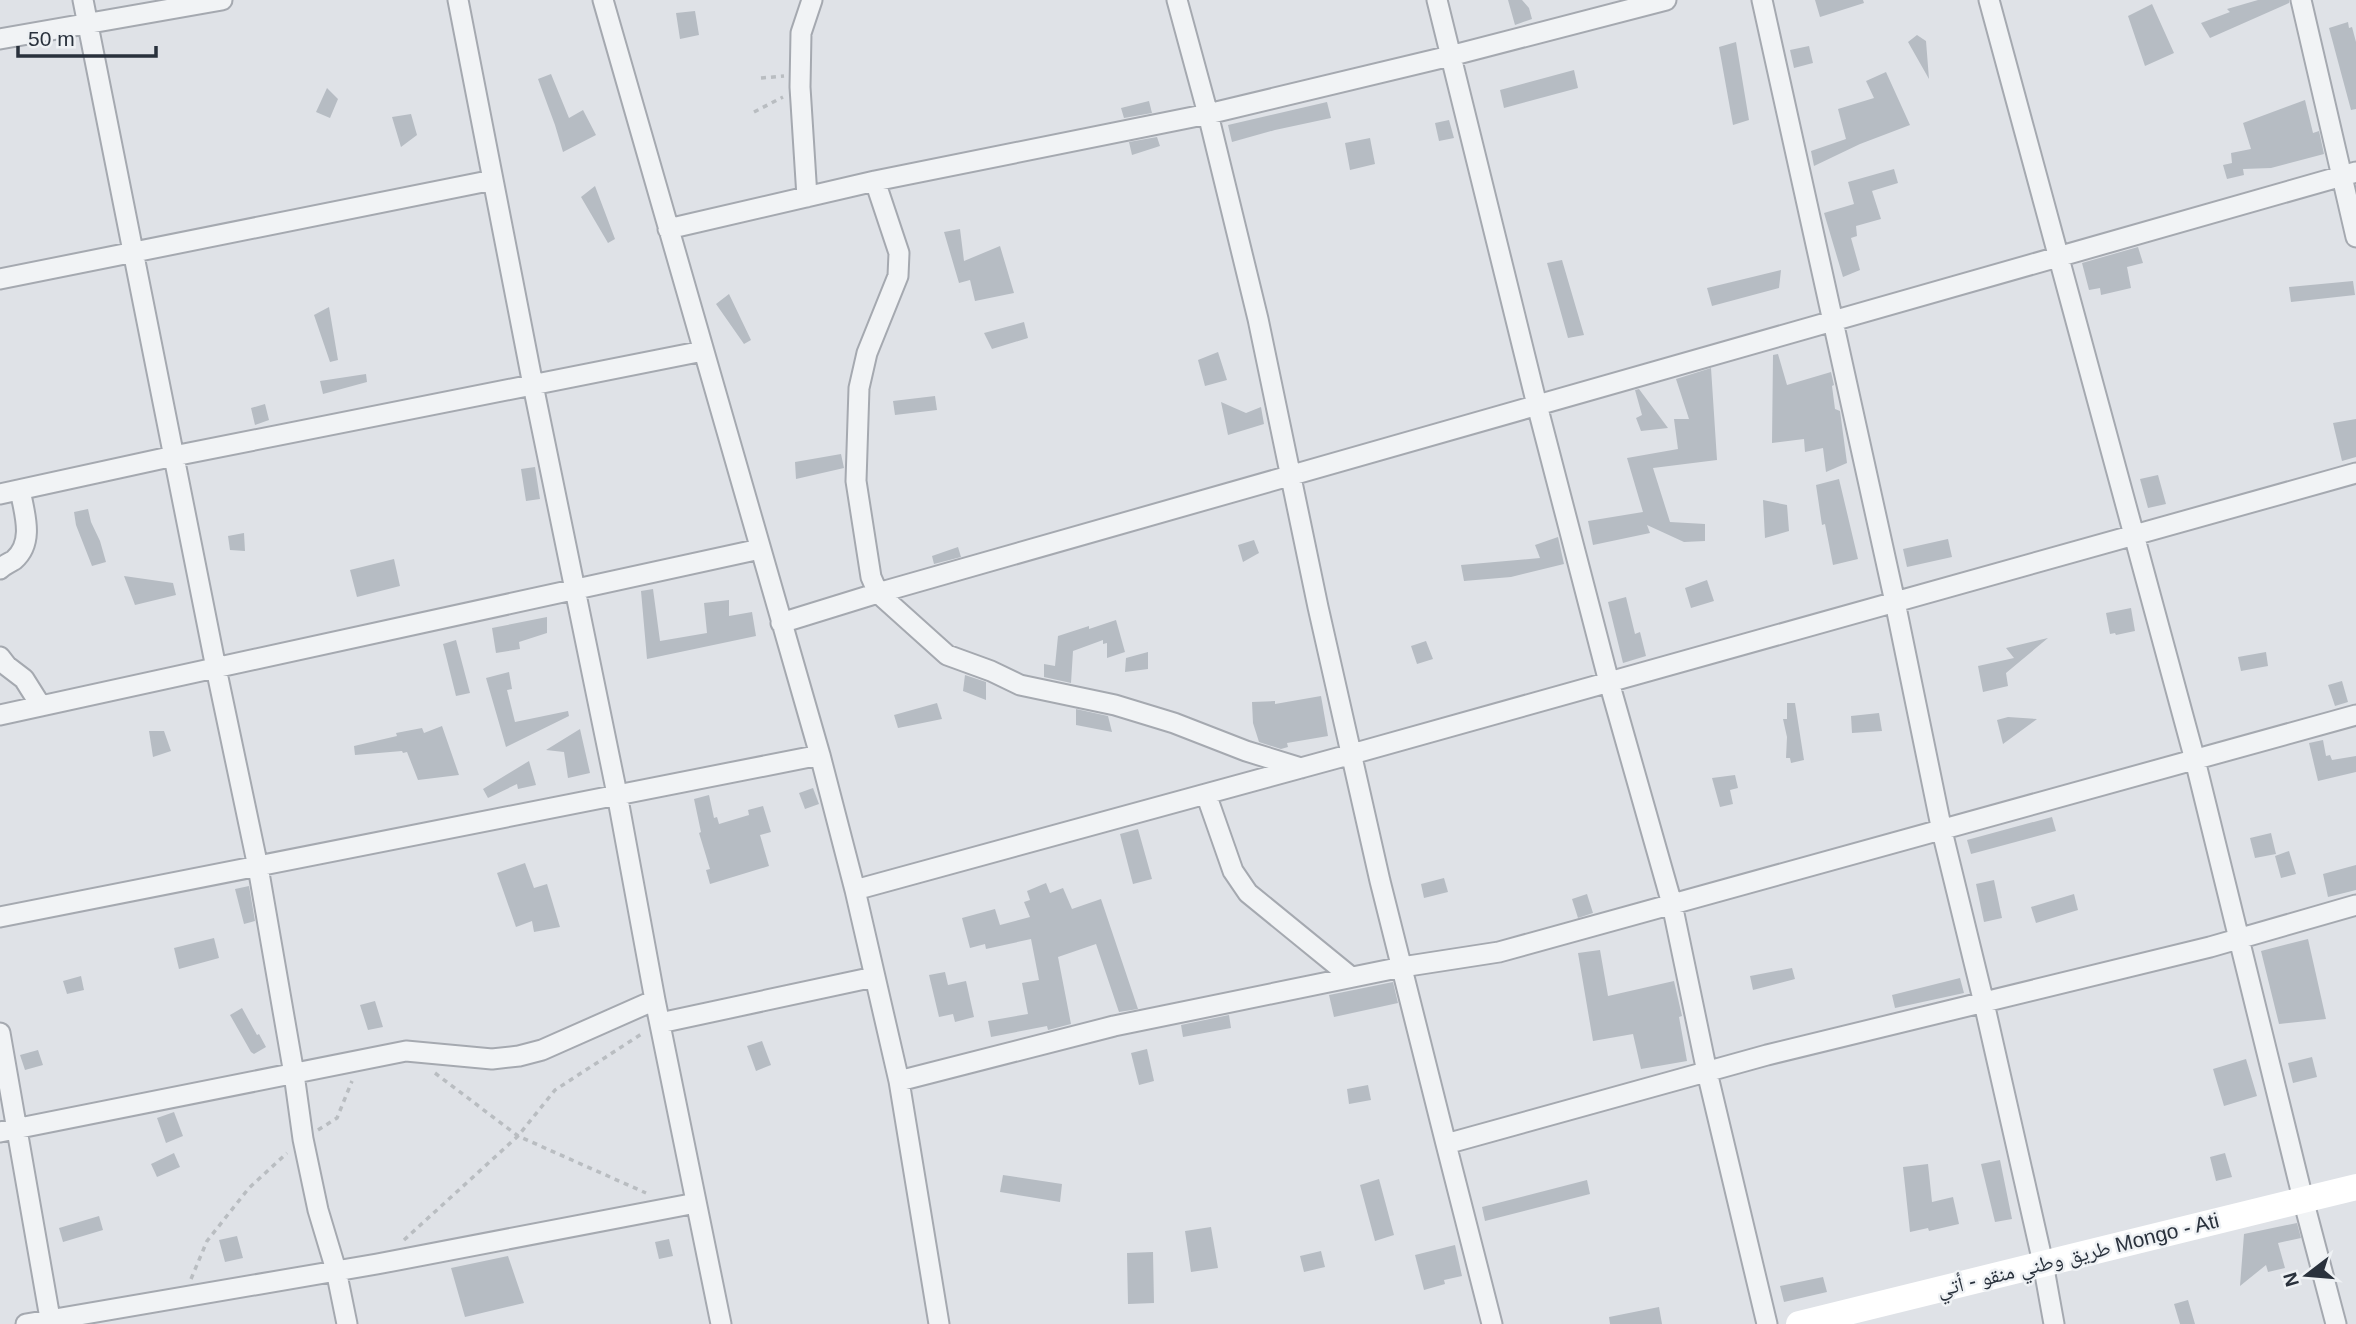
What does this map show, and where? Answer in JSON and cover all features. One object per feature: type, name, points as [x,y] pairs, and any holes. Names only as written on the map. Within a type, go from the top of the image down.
[{"type":"main road","name":"طريق وطني منقو - أتي Mongo - Ati","points":[[1800,1324],[2356,1186]]},
{"type":"street","points":[[83,0],[258,867],[303,1139],[347,1324]]},
{"type":"street","points":[[0,39],[222,0]]},
{"type":"street","points":[[458,0],[721,1324]]},
{"type":"street","points":[[603,0],[820,755],[855,890],[899,1081],[939,1324]]},
{"type":"street","points":[[807,197],[800,87],[801,33],[812,0]]},
{"type":"street","points":[[1177,0],[1258,319],[1352,754],[1402,967],[1492,1324]]},
{"type":"street","points":[[1437,0],[1609,682],[1672,904],[1707,1072],[1768,1324]]},
{"type":"street","points":[[668,229],[875,181],[1208,114],[1450,56],[1666,0]]},
{"type":"street","points":[[1762,0],[1895,602],[1942,831],[1984,1003],[2043,1263],[2054,1324]]},
{"type":"street","points":[[1989,0],[2195,760],[2336,1324]]},
{"type":"street","points":[[2301,0],[2349,174],[2356,237]]},
{"type":"street","points":[[781,623],[878,593],[2349,174]]},
{"type":"street","points":[[0,279],[493,180]]},
{"type":"street","points":[[875,181],[900,253],[898,276],[867,353],[859,388],[856,481],[871,577],[878,593],[947,655],[1020,685],[1115,705],[1301,768]]},
{"type":"street","points":[[0,494],[174,456],[703,351]]},
{"type":"street","points":[[855,890],[2356,473]]},
{"type":"street","points":[[0,569],[14,560],[26,541],[27,529],[20,490]]},
{"type":"street","points":[[0,715],[760,550]]},
{"type":"street","points":[[0,657],[24,679],[41,706]]},
{"type":"street","points":[[899,1081],[1114,1026],[1402,967],[1499,952],[2356,715]]},
{"type":"street","points":[[0,917],[820,755]]},
{"type":"street","points":[[1206,794],[1233,871],[1248,892],[1351,977]]},
{"type":"street","points":[[1446,1144],[1707,1072],[2240,938],[2356,905]]},
{"type":"street","points":[[660,1023],[874,977]]},
{"type":"street","points":[[8,1131],[406,1051],[492,1059],[519,1056],[542,1049],[655,1000]]},
{"type":"street","points":[[0,1033],[8,1131],[51,1321]]},
{"type":"street","points":[[26,1324],[377,1264],[696,1203]]},
{"type":"path","points":[[754,113],[800,87]]},
{"type":"path","points":[[377,1264],[519,1136],[555,1090],[660,1023]]},
{"type":"path","points":[[406,1051],[519,1136],[677,1207]]},
{"type":"path","points":[[183,1297],[207,1241],[249,1188],[303,1139],[337,1118],[358,1060]]},
{"type":"building","points":[[1508,0],[1522,0],[1529,8],[1532,19],[1515,25]]},
{"type":"building","points":[[1815,0],[1863,0],[1864,3],[1820,17]]},
{"type":"building","points":[[2258,0],[2289,0],[2289,3],[2210,38],[2201,23],[2230,12],[2227,9]]},
{"type":"building","points":[[2152,4],[2174,53],[2145,66],[2128,16]]},
{"type":"building","points":[[695,11],[699,35],[680,39],[676,13]]},
{"type":"building","points":[[2348,22],[2356,42],[2356,109],[2351,110],[2329,28]]},
{"type":"building","points":[[1917,35],[1926,41],[1929,79],[1908,42]]},
{"type":"building","points":[[1736,42],[1749,120],[1733,125],[1719,47]]},
{"type":"building","points":[[1809,46],[1813,63],[1794,68],[1790,50]]},
{"type":"building","points":[[1574,70],[1578,88],[1504,108],[1500,90]]},
{"type":"building","points":[[1886,72],[1910,125],[1860,144],[1814,166],[1811,151],[1846,139],[1838,109],[1874,98],[1866,81]]},
{"type":"building","points":[[551,74],[569,118],[583,110],[596,135],[563,152],[538,79]]},
{"type":"building","points":[[327,88],[338,99],[330,118],[316,112]]},
{"type":"building","points":[[2305,100],[2313,133],[2319,131],[2324,154],[2271,168],[2243,169],[2244,175],[2227,179],[2223,165],[2232,163],[2231,153],[2251,149],[2243,123]]},
{"type":"building","points":[[1149,101],[1152,113],[1124,118],[1121,108]]},
{"type":"building","points":[[1327,102],[1331,118],[1232,142],[1228,125]]},
{"type":"building","points":[[411,114],[417,135],[401,147],[392,117]]},
{"type":"building","points":[[1449,120],[1454,138],[1439,141],[1435,123]]},
{"type":"building","points":[[1157,137],[1160,146],[1132,155],[1129,142]]},
{"type":"building","points":[[1370,138],[1375,164],[1350,170],[1345,143]]},
{"type":"building","points":[[1894,169],[1898,183],[1872,191],[1881,219],[1856,226],[1857,236],[1851,238],[1860,270],[1843,277],[1824,213],[1854,204],[1848,182]]},
{"type":"building","points":[[595,186],[615,239],[608,243],[581,197]]},
{"type":"building","points":[[960,229],[964,261],[1000,246],[1014,293],[975,301],[970,280],[959,283],[944,232]]},
{"type":"building","points":[[2138,247],[2143,263],[2127,267],[2131,288],[2101,295],[2100,288],[2089,290],[2082,263]]},
{"type":"building","points":[[1562,260],[1584,335],[1568,338],[1547,263]]},
{"type":"building","points":[[1781,270],[1779,288],[1712,306],[1707,288]]},
{"type":"building","points":[[2353,281],[2355,295],[2291,302],[2289,287]]},
{"type":"building","points":[[729,294],[751,340],[744,344],[716,304]]},
{"type":"building","points":[[329,307],[338,360],[330,362],[314,315]]},
{"type":"building","points":[[1024,322],[1028,338],[992,349],[984,333]]},
{"type":"building","points":[[1218,352],[1227,380],[1205,386],[1198,360]]},
{"type":"building","points":[[1778,354],[1787,385],[1831,372],[1835,409],[1840,411],[1847,463],[1826,472],[1823,448],[1805,452],[1804,439],[1772,443],[1773,355]]},
{"type":"building","points":[[1711,368],[1717,460],[1653,468],[1670,522],[1705,524],[1705,541],[1684,542],[1647,525],[1650,533],[1593,545],[1588,521],[1643,512],[1627,458],[1678,449],[1674,419],[1689,419],[1676,379]]},
{"type":"building","points":[[366,374],[367,382],[323,394],[320,381]]},
{"type":"building","points":[[1639,389],[1668,428],[1641,431],[1636,418],[1642,415],[1635,390]]},
{"type":"building","points":[[935,396],[937,410],[895,415],[893,401]]},
{"type":"building","points":[[1221,402],[1246,413],[1261,407],[1264,424],[1228,435]]},
{"type":"building","points":[[265,404],[269,420],[255,425],[251,408]]},
{"type":"building","points":[[2356,419],[2356,457],[2342,461],[2333,423]]},
{"type":"building","points":[[841,454],[844,468],[796,479],[795,462]]},
{"type":"building","points":[[535,467],[540,499],[526,501],[521,469]]},
{"type":"building","points":[[2158,475],[2166,504],[2148,508],[2140,479]]},
{"type":"building","points":[[1839,479],[1858,559],[1833,565],[1825,524],[1822,525],[1816,485]]},
{"type":"building","points":[[1763,500],[1787,505],[1789,531],[1765,538]]},
{"type":"building","points":[[88,509],[106,562],[92,566],[76,525],[74,512]]},
{"type":"building","points":[[244,533],[245,551],[230,550],[228,536]]},
{"type":"building","points":[[1558,537],[1564,564],[1511,577],[1464,581],[1461,565],[1540,558],[1535,545]]},
{"type":"building","points":[[1948,539],[1952,557],[1907,567],[1903,549]]},
{"type":"building","points":[[1254,540],[1259,553],[1243,562],[1238,545]]},
{"type":"building","points":[[958,547],[961,557],[934,564],[932,556]]},
{"type":"building","points":[[394,559],[400,586],[357,597],[350,570]]},
{"type":"building","points":[[124,576],[173,583],[176,595],[135,605]]},
{"type":"building","points":[[1707,580],[1714,601],[1691,608],[1685,588]]},
{"type":"building","points":[[653,589],[660,641],[707,633],[704,603],[729,600],[729,616],[752,612],[756,636],[647,659],[641,591]]},
{"type":"building","points":[[1626,597],[1635,634],[1640,632],[1646,656],[1623,663],[1608,602]]},
{"type":"building","points":[[2131,608],[2135,631],[2110,634],[2106,613]]},
{"type":"building","points":[[547,617],[547,633],[519,642],[520,649],[496,653],[492,628]]},
{"type":"building","points":[[1116,620],[1125,652],[1107,658],[1107,643],[1103,644],[1103,640],[1073,651],[1071,683],[1044,677],[1044,664],[1055,666],[1058,636]]},
{"type":"building","points":[[2048,638],[2006,673],[2008,686],[1983,692],[1978,666],[2014,658],[2006,648]]},
{"type":"building","points":[[456,640],[470,693],[456,696],[443,644]]},
{"type":"building","points":[[1426,641],[1433,659],[1417,664],[1411,646]]},
{"type":"building","points":[[1148,652],[1148,669],[1125,672],[1126,658]]},
{"type":"building","points":[[2266,652],[2268,666],[2241,671],[2238,657]]},
{"type":"building","points":[[509,672],[512,689],[507,690],[515,722],[568,711],[569,716],[506,747],[486,678]]},
{"type":"building","points":[[965,675],[986,682],[986,700],[963,691]]},
{"type":"building","points":[[2342,681],[2348,702],[2335,706],[2328,685]]},
{"type":"building","points":[[1321,696],[1328,736],[1287,743],[1288,747],[1281,749],[1259,742],[1253,723],[1252,702],[1275,701],[1275,704]]},
{"type":"building","points":[[937,703],[942,719],[898,728],[894,715]]},
{"type":"building","points":[[1787,703],[1795,703],[1804,760],[1791,763],[1790,758],[1786,758],[1787,737],[1783,719],[1787,719]]},
{"type":"building","points":[[1076,709],[1108,716],[1112,732],[1076,725]]},
{"type":"building","points":[[1879,713],[1882,731],[1852,733],[1851,716]]},
{"type":"building","points":[[2008,717],[2037,719],[2003,744],[1997,720]]},
{"type":"building","points":[[442,726],[459,775],[418,780],[407,752],[402,751],[355,755],[354,746],[397,736],[396,733],[422,728],[424,733]]},
{"type":"building","points":[[580,729],[590,773],[568,778],[564,752],[546,750]]},
{"type":"building","points":[[149,731],[164,731],[171,751],[153,757]]},
{"type":"building","points":[[2323,740],[2326,756],[2330,755],[2332,760],[2356,756],[2356,772],[2318,781],[2309,743]]},
{"type":"building","points":[[529,761],[536,785],[518,789],[517,784],[488,798],[483,789]]},
{"type":"building","points":[[1735,775],[1738,788],[1730,790],[1733,804],[1720,807],[1712,778]]},
{"type":"building","points":[[813,788],[819,804],[805,809],[799,793]]},
{"type":"building","points":[[709,795],[714,818],[717,817],[719,824],[749,815],[748,810],[763,806],[771,832],[760,835],[769,866],[710,884],[706,870],[710,869],[699,833],[701,832],[694,799]]},
{"type":"building","points":[[2052,817],[2056,831],[1971,854],[1967,840]]},
{"type":"building","points":[[1138,829],[1152,879],[1133,884],[1120,834]]},
{"type":"building","points":[[2271,833],[2276,854],[2255,858],[2250,838]]},
{"type":"building","points":[[2289,851],[2296,874],[2281,878],[2275,856]]},
{"type":"building","points":[[525,863],[534,888],[547,884],[560,927],[534,932],[532,921],[516,927],[497,873]]},
{"type":"building","points":[[2356,865],[2356,890],[2328,897],[2323,874]]},
{"type":"building","points":[[1444,878],[1448,892],[1424,898],[1421,884]]},
{"type":"building","points":[[1994,880],[2002,918],[1984,922],[1976,884]]},
{"type":"building","points":[[1046,883],[1050,893],[1063,888],[1072,909],[1101,899],[1138,1009],[1119,1012],[1096,944],[1058,957],[1071,1024],[1048,1030],[1047,1026],[991,1037],[988,1021],[1028,1014],[1022,983],[1039,980],[1031,939],[986,949],[985,944],[970,948],[962,918],[995,909],[1000,925],[1030,917],[1024,902],[1030,900],[1027,891]]},
{"type":"building","points":[[249,886],[255,921],[244,924],[235,889]]},
{"type":"building","points":[[1587,894],[1593,913],[1578,918],[1572,899]]},
{"type":"building","points":[[2074,894],[2078,910],[2036,923],[2031,907]]},
{"type":"building","points":[[214,938],[219,958],[179,969],[174,948]]},
{"type":"building","points":[[2308,939],[2326,1019],[2279,1024],[2261,951]]},
{"type":"building","points":[[1600,950],[1608,996],[1674,981],[1682,1016],[1679,1017],[1687,1061],[1641,1069],[1633,1034],[1593,1041],[1578,953]]},
{"type":"building","points":[[1792,968],[1795,979],[1753,990],[1750,976]]},
{"type":"building","points":[[945,972],[948,985],[966,981],[974,1017],[955,1022],[953,1014],[939,1017],[929,975]]},
{"type":"building","points":[[81,976],[84,990],[67,994],[63,981]]},
{"type":"building","points":[[1960,978],[1964,993],[1895,1008],[1892,995]]},
{"type":"building","points":[[1393,982],[1398,1003],[1334,1017],[1329,995]]},
{"type":"building","points":[[375,1001],[383,1027],[368,1030],[360,1005]]},
{"type":"building","points":[[242,1008],[266,1047],[254,1054],[230,1015]]},
{"type":"building","points":[[1229,1015],[1231,1028],[1183,1037],[1181,1025]]},
{"type":"building","points":[[762,1041],[771,1065],[756,1071],[747,1046]]},
{"type":"building","points":[[1147,1049],[1154,1081],[1139,1085],[1131,1053]]},
{"type":"building","points":[[38,1050],[43,1065],[25,1070],[20,1055]]},
{"type":"building","points":[[2312,1057],[2317,1077],[2293,1083],[2288,1063]]},
{"type":"building","points":[[2246,1059],[2257,1096],[2224,1106],[2213,1069]]},
{"type":"building","points":[[1368,1085],[1371,1100],[1349,1104],[1347,1089]]},
{"type":"building","points":[[174,1112],[183,1136],[166,1143],[157,1118]]},
{"type":"building","points":[[174,1153],[180,1167],[157,1177],[151,1164]]},
{"type":"building","points":[[2225,1153],[2232,1177],[2216,1181],[2210,1157]]},
{"type":"building","points":[[2000,1160],[2012,1219],[1995,1222],[1981,1164]]},
{"type":"building","points":[[1928,1164],[1932,1202],[1953,1197],[1959,1224],[1910,1232],[1903,1167]]},
{"type":"building","points":[[1003,1175],[1062,1184],[1060,1202],[1000,1192]]},
{"type":"building","points":[[1379,1179],[1394,1235],[1375,1241],[1360,1185]]},
{"type":"building","points":[[1587,1180],[1590,1194],[1485,1221],[1482,1207]]},
{"type":"building","points":[[99,1216],[103,1230],[63,1242],[59,1228]]},
{"type":"building","points":[[2297,1223],[2301,1238],[2278,1243],[2285,1268],[2268,1272],[2266,1265],[2240,1286],[2244,1234]]},
{"type":"building","points":[[1211,1227],[1218,1268],[1191,1272],[1185,1231]]},
{"type":"building","points":[[237,1236],[243,1258],[225,1262],[219,1240]]},
{"type":"building","points":[[669,1239],[673,1256],[659,1259],[655,1242]]},
{"type":"building","points":[[1455,1245],[1462,1276],[1444,1280],[1445,1284],[1424,1290],[1415,1255]]},
{"type":"building","points":[[1321,1251],[1325,1267],[1304,1272],[1300,1256]]},
{"type":"building","points":[[1153,1252],[1154,1303],[1128,1304],[1127,1253]]},
{"type":"building","points":[[508,1256],[524,1303],[465,1317],[451,1268]]},
{"type":"building","points":[[1823,1277],[1827,1292],[1784,1302],[1780,1286]]},
{"type":"building","points":[[2188,1300],[2195,1324],[2180,1324],[2174,1304]]},
{"type":"building","points":[[1659,1307],[1662,1324],[1610,1324],[1609,1317]]}]
